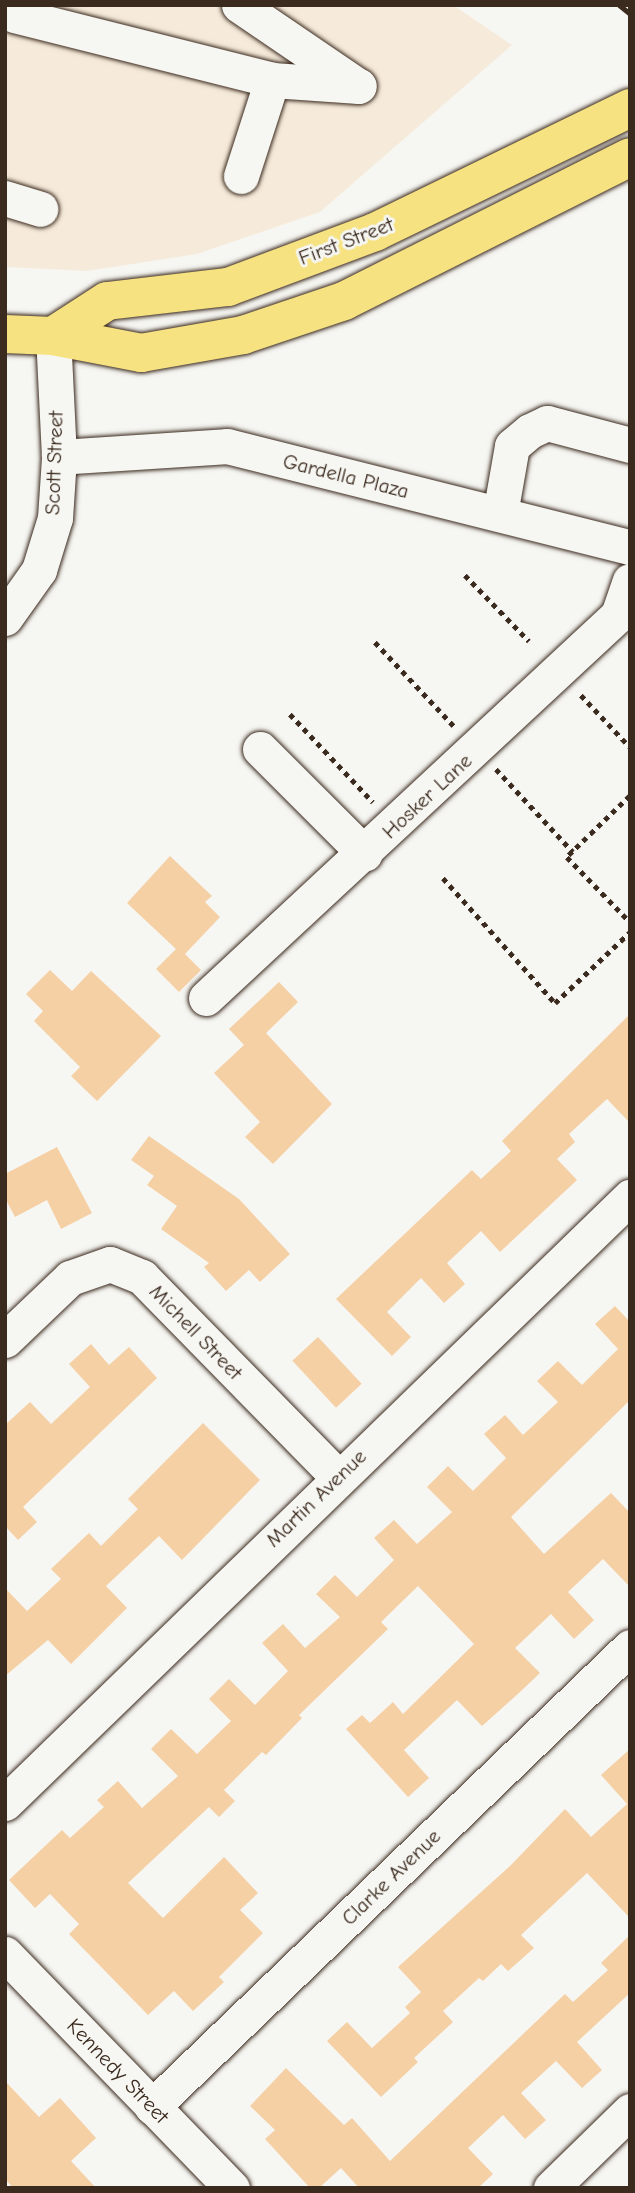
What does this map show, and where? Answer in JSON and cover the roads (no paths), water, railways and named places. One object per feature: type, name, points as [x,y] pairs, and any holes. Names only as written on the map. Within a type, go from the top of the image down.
[{"type":"main road","name":"First Street","points":[[53,337],[107,301],[228,287],[375,232],[630,108]]},
{"type":"main road","points":[[5,334],[53,337],[141,353],[243,335],[378,286],[622,160]]},
{"type":"street","points":[[12,19],[272,80],[359,86],[239,5]]},
{"type":"street","points":[[241,176],[272,80]]},
{"type":"street","points":[[5,198],[40,209]]},
{"type":"street","name":"Scott Street","points":[[5,618],[39,570],[55,518],[59,457],[53,337]]},
{"type":"street","points":[[500,514],[512,446],[547,423],[630,445]]},
{"type":"street","name":"Gardella Plaza","points":[[59,457],[227,446],[630,547]]},
{"type":"street","name":"Hosker Lane","points":[[206,998],[365,854],[618,615],[630,581]]},
{"type":"street","points":[[260,749],[365,854]]},
{"type":"street","name":"Martin Avenue","points":[[5,1802],[337,1476],[630,1196]]},
{"type":"street","name":"Michell Street","points":[[5,1340],[70,1278],[110,1264],[142,1277],[337,1476]]},
{"type":"street","name":"Clarke Avenue","points":[[152,2107],[630,1647]]},
{"type":"street","name":"Kennedy Street","points":[[5,1954],[232,2188]]},
{"type":"street","points":[[551,2188],[628,2117]]},
{"type":"railway","points":[[619,5],[630,14]]}]
